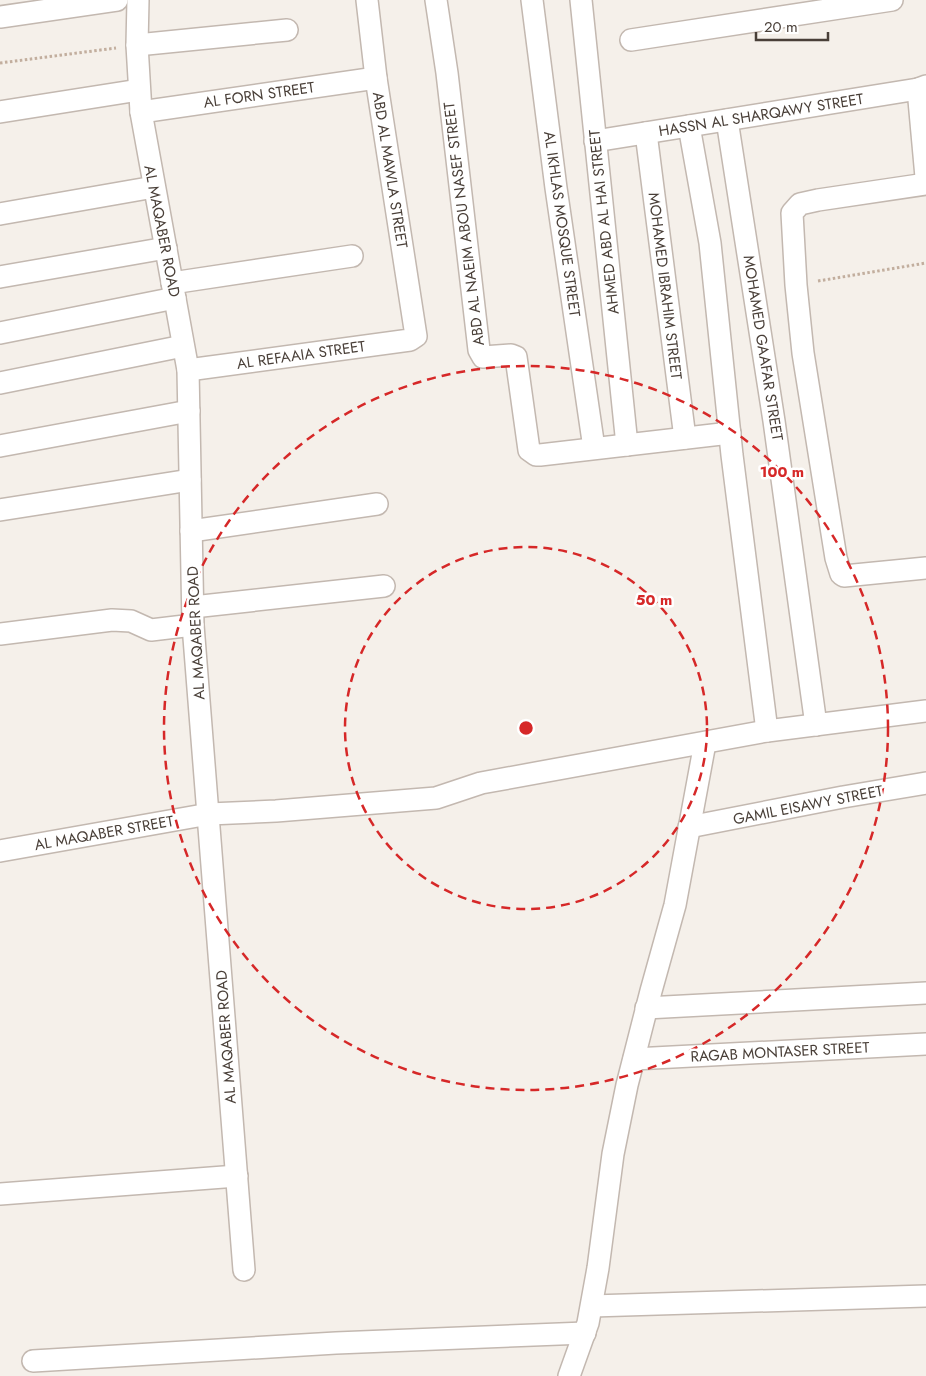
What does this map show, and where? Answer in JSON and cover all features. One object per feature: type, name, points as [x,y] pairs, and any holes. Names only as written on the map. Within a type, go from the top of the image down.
[{"type":"street","points":[[0,17],[117,0]]},
{"type":"street","name":"AL MAQABER ROAD","points":[[138,0],[137,45],[141,112],[188,370],[193,616],[244,1270]]},
{"type":"street","name":"ABD AL MAWLA STREET","points":[[367,0],[376,78],[416,336],[414,338]]},
{"type":"street","name":"ABD AL NAEIM ABOU NASEF STREET","points":[[436,0],[447,74],[479,353],[486,357],[511,355],[516,358],[529,450],[540,455],[730,433]]},
{"type":"street","name":"AL IKHLAS MOSQUE STREET","points":[[532,0],[556,188],[594,448]]},
{"type":"street","name":"AHMED ABD AL HAI STREET","points":[[580,0],[627,445]]},
{"type":"street","points":[[631,40],[892,0]]},
{"type":"street","points":[[137,45],[286,30]]},
{"type":"street","name":"AL FORN STREET","points":[[141,112],[376,78]]},
{"type":"street","points":[[922,88],[926,177]]},
{"type":"street","name":"HASSN AL SHARQAWY STREET","points":[[595,141],[922,88]]},
{"type":"street","points":[[0,112],[139,90]]},
{"type":"street","name":"MOHAMED GAAFAR STREET","points":[[728,120],[774,421],[816,725]]},
{"type":"street","points":[[690,126],[710,243],[730,433],[767,731]]},
{"type":"street","name":"MOHAMED IBRAHIM STREET","points":[[646,133],[685,438]]},
{"type":"street","points":[[926,184],[818,200],[800,204],[792,213],[796,285],[803,353],[836,558],[841,574],[849,576],[926,568]]},
{"type":"street","points":[[0,214],[154,187]]},
{"type":"street","points":[[0,277],[166,248]]},
{"type":"street","points":[[0,333],[174,291],[352,256]]},
{"type":"street","name":"AL REFAAIA STREET","points":[[188,370],[414,338]]},
{"type":"street","points":[[0,383],[183,346]]},
{"type":"street","points":[[0,446],[189,411]]},
{"type":"street","points":[[0,510],[190,480]]},
{"type":"street","points":[[191,531],[377,504]]},
{"type":"street","points":[[0,634],[112,620],[131,621],[151,630],[193,616],[384,586]]},
{"type":"street","name":"AL MAQABER STREET","points":[[0,851],[209,814],[436,798],[481,784],[767,731],[926,711]]},
{"type":"street","points":[[569,1376],[585,1333],[592,1306],[613,1154],[646,1008],[676,906],[705,743]]},
{"type":"street","name":"GAMIL EISAWY STREET","points":[[690,827],[926,783]]},
{"type":"street","points":[[646,1008],[926,992]]},
{"type":"street","name":"RAGAB MONTASER STREET","points":[[634,1059],[926,1044]]},
{"type":"street","points":[[0,1194],[237,1176]]},
{"type":"street","points":[[592,1306],[926,1296]]},
{"type":"street","points":[[33,1361],[336,1343],[585,1333]]},
{"type":"path","points":[[0,63],[137,45]]},
{"type":"path","points":[[796,285],[926,263]]}]
